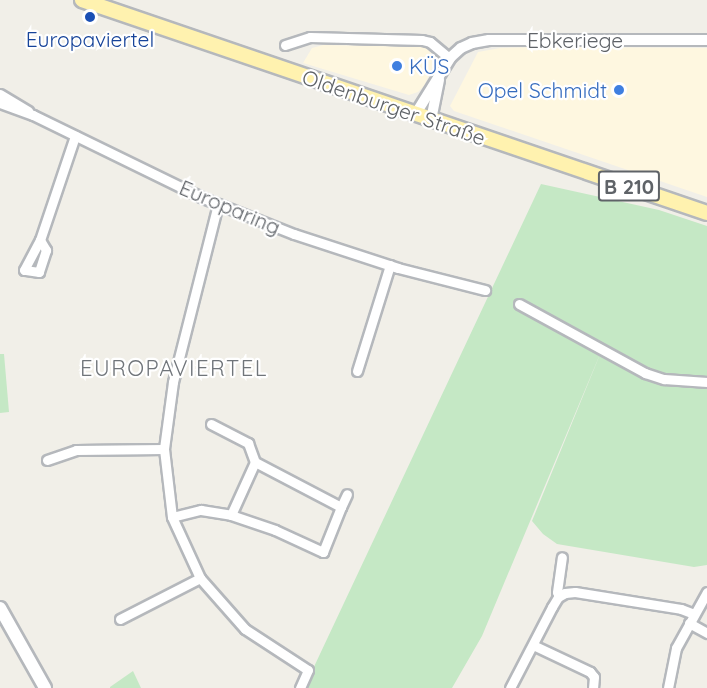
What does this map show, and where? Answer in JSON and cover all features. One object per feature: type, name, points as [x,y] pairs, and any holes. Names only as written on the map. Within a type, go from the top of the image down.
[{"type":"main road","name":"Oldenburger Straße","points":[[82,0],[707,213]]},
{"type":"main road","points":[[0,608],[45,688]]},
{"type":"street","points":[[285,45],[310,37],[430,42],[449,58],[440,77],[422,100],[415,115]]},
{"type":"street","name":"Ebkeriege","points":[[449,58],[461,48],[489,40],[707,40]]},
{"type":"street","points":[[431,120],[440,77]]},
{"type":"street","name":"Europaring","points":[[0,94],[18,102],[33,115]]},
{"type":"street","name":"Europaring","points":[[0,103],[33,115],[218,204],[294,234],[390,265],[485,290]]},
{"type":"street","points":[[40,240],[75,136]]},
{"type":"street","points":[[218,204],[173,382],[164,449],[172,517],[200,578],[245,629],[308,670],[300,688]]},
{"type":"street","points":[[357,371],[390,265]]},
{"type":"street","points":[[519,304],[645,373],[664,379],[707,382]]},
{"type":"street","points":[[211,424],[248,443],[255,462],[341,507]]},
{"type":"street","points":[[47,460],[76,450],[164,449]]},
{"type":"street","points":[[231,515],[255,462]]},
{"type":"street","points":[[172,517],[201,510],[231,515],[274,530],[322,552],[347,494]]},
{"type":"street","points":[[510,688],[559,596],[557,592],[562,556]]},
{"type":"street","points":[[120,619],[200,578]]},
{"type":"street","points":[[559,596],[574,592],[681,609],[694,614]]},
{"type":"street","points":[[668,688],[676,648],[707,592]]},
{"type":"street","points":[[689,623],[707,633]]},
{"type":"street","points":[[533,645],[590,672],[594,676],[593,688]]},
{"type":"shaded area","points":[[323,45],[425,47],[434,56],[434,64],[424,86],[418,92],[409,95],[303,63],[312,48]]},
{"type":"shaded area","name":"Opel Schmidt","points":[[500,48],[707,48],[707,197],[454,111],[450,106],[478,52]]},
{"type":"green space","points":[[541,184],[659,210],[707,226],[707,565],[694,567],[557,544],[543,534],[532,521],[603,347],[482,636],[452,688],[304,688]]},
{"type":"green space","points":[[0,354],[4,354],[9,412],[0,413]]},
{"type":"green space","points":[[133,671],[141,688],[110,688],[110,687]]},
{"type":"place","name":"Europaviertel","points":[[90,17]]},
{"type":"place","name":"KÜS","points":[[397,66]]},
{"type":"place","name":"Opel Schmidt","points":[[619,90]]},
{"type":"district","name":"EUROPAVIERTEL","points":[[174,369]]}]
